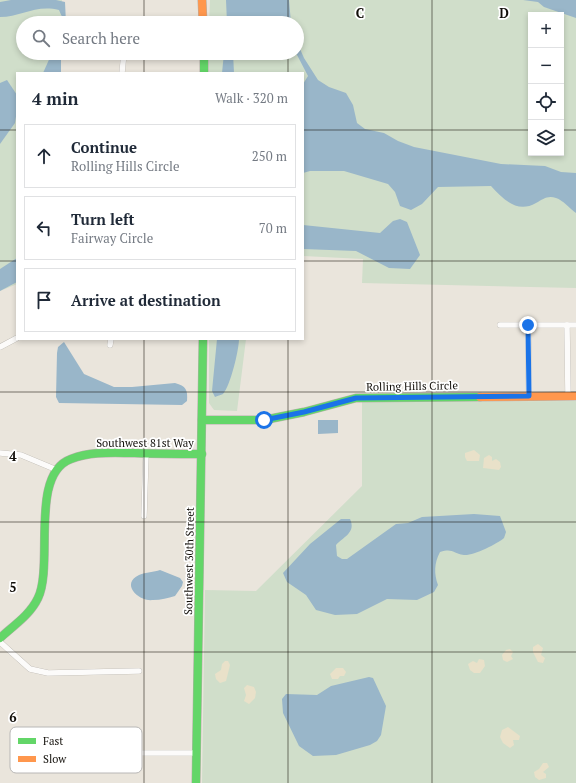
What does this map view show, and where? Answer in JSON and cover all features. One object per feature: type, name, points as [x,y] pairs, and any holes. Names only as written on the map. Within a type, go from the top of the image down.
[{"type":"street","points":[[202,0],[203,16]]},
{"type":"street","points":[[205,16],[207,0]]},
{"type":"street","points":[[122,72],[123,60]]},
{"type":"street","points":[[204,60],[204,72]]},
{"type":"street","points":[[500,325],[576,325]]},
{"type":"street","points":[[528,325],[529,396]]},
{"type":"street","points":[[567,325],[572,396]]},
{"type":"street","points":[[0,347],[16,339]]},
{"type":"street","name":"Southwest 30th Street","points":[[196,783],[203,340]]},
{"type":"street","name":"Rolling Hills Circle","points":[[202,420],[264,420],[304,412],[356,398],[572,396]]},
{"type":"street","name":"Southwest 81st Way","points":[[57,470],[70,459],[94,452],[202,454]]},
{"type":"street","points":[[0,453],[21,455],[57,470],[50,487],[46,503],[43,573],[38,598],[23,618],[0,638]]},
{"type":"street","points":[[144,516],[146,454]]},
{"type":"street","points":[[0,642],[30,669],[42,671],[139,671]]},
{"type":"street","points":[[142,753],[196,753]]},
{"type":"green space","points":[[0,0],[62,0],[61,16],[16,16],[16,60],[60,60],[60,72],[16,72],[16,284],[0,291]]},
{"type":"green space","points":[[210,0],[576,0],[576,288],[362,283],[363,259],[304,256],[304,72],[208,72],[208,60],[304,60],[304,16],[209,16]]},
{"type":"green space","points":[[209,340],[246,340],[237,411],[214,410],[209,403]]},
{"type":"green space","points":[[576,401],[576,783],[202,783],[205,590],[256,591],[362,486],[362,402]]},
{"type":"sand","points":[[474,450],[480,455],[479,461],[467,461],[465,453]]},
{"type":"sand","points":[[489,455],[492,457],[492,461],[496,459],[500,462],[501,467],[499,470],[483,468],[484,458]]},
{"type":"sand","points":[[538,644],[543,648],[541,655],[545,658],[543,663],[538,662],[533,652],[533,647]]},
{"type":"sand","points":[[510,649],[513,652],[511,656],[513,659],[507,662],[503,660],[502,655],[506,650]]},
{"type":"sand","points":[[479,659],[484,660],[485,666],[480,673],[474,673],[470,670],[468,664],[473,661],[477,663]]},
{"type":"sand","points":[[225,661],[228,661],[230,665],[226,681],[220,683],[216,679],[215,674],[221,670],[222,664]]},
{"type":"sand","points":[[336,668],[343,668],[346,672],[344,676],[340,676],[338,679],[332,679],[330,674]]},
{"type":"sand","points":[[247,685],[254,687],[256,692],[255,698],[249,704],[244,701],[246,695],[244,688]]},
{"type":"sand","points":[[508,727],[520,736],[519,740],[513,740],[514,745],[510,748],[503,743],[500,737],[502,730]]},
{"type":"sand","points":[[543,763],[547,763],[549,767],[543,772],[546,774],[546,778],[539,780],[535,777],[534,772],[539,769]]},
{"type":"water","points":[[11,0],[56,0],[65,2],[66,16],[62,16],[59,10],[43,9],[0,17],[0,2]]},
{"type":"water","points":[[226,0],[289,0],[290,16],[227,16]]},
{"type":"water","points":[[523,0],[576,0],[576,18],[564,14],[564,12],[559,12],[544,7],[538,2]]},
{"type":"water","points":[[304,58],[318,80],[329,87],[346,93],[353,105],[357,123],[365,129],[384,133],[398,141],[414,147],[501,164],[545,166],[561,172],[576,173],[576,213],[559,199],[553,197],[546,198],[529,206],[517,206],[511,204],[500,196],[491,186],[438,187],[422,204],[411,210],[400,206],[395,192],[388,184],[344,171],[310,171],[304,173],[304,82],[308,76],[300,60],[304,60]]},
{"type":"water","points":[[49,60],[61,60],[61,72],[43,72]]},
{"type":"water","points":[[223,60],[233,60],[234,72],[222,72]]},
{"type":"water","points":[[7,80],[16,94],[16,116],[15,123],[0,144],[0,83]]},
{"type":"water","points":[[400,219],[407,222],[420,255],[410,269],[389,268],[356,251],[304,249],[304,225],[380,233],[393,221]]},
{"type":"water","points":[[16,259],[16,283],[0,291],[0,269]]},
{"type":"water","points":[[217,340],[239,340],[236,359],[226,390],[223,394],[215,397],[212,391]]},
{"type":"water","points":[[64,342],[84,374],[114,387],[175,383],[186,389],[187,401],[182,405],[59,403],[56,397],[57,353],[58,347]]},
{"type":"water","points":[[318,420],[338,420],[338,433],[318,434]]},
{"type":"water","points":[[474,514],[500,516],[506,532],[504,538],[473,554],[464,555],[450,551],[440,552],[435,568],[438,585],[434,592],[417,600],[387,599],[357,614],[335,615],[316,610],[306,595],[287,582],[283,573],[310,544],[341,519],[350,519],[352,527],[349,534],[336,545],[337,556],[342,559],[347,559],[396,524],[408,523],[422,517]]},
{"type":"water","points":[[160,570],[180,578],[183,582],[175,596],[148,600],[142,598],[134,592],[131,587],[131,583],[134,579],[139,575]]},
{"type":"water","points":[[369,677],[373,678],[386,706],[381,735],[377,741],[370,745],[336,755],[313,756],[299,746],[283,713],[282,699],[286,694],[317,695],[331,686]]},
{"type":"traffic: fast","points":[[204,60],[204,72]]},
{"type":"traffic: fast","points":[[196,783],[203,340]]},
{"type":"traffic: fast","points":[[202,420],[264,420],[304,412],[356,398],[480,397]]},
{"type":"traffic: fast","points":[[0,638],[31,610],[38,598],[42,583],[44,564],[46,501],[50,482],[58,468],[71,459],[79,456],[103,453],[202,454]]},
{"type":"traffic: slow","points":[[202,0],[203,16]]},
{"type":"traffic: slow","points":[[480,397],[576,396]]},
{"type":"route","points":[[264,420],[304,412],[356,398],[529,396],[528,325]]}]
